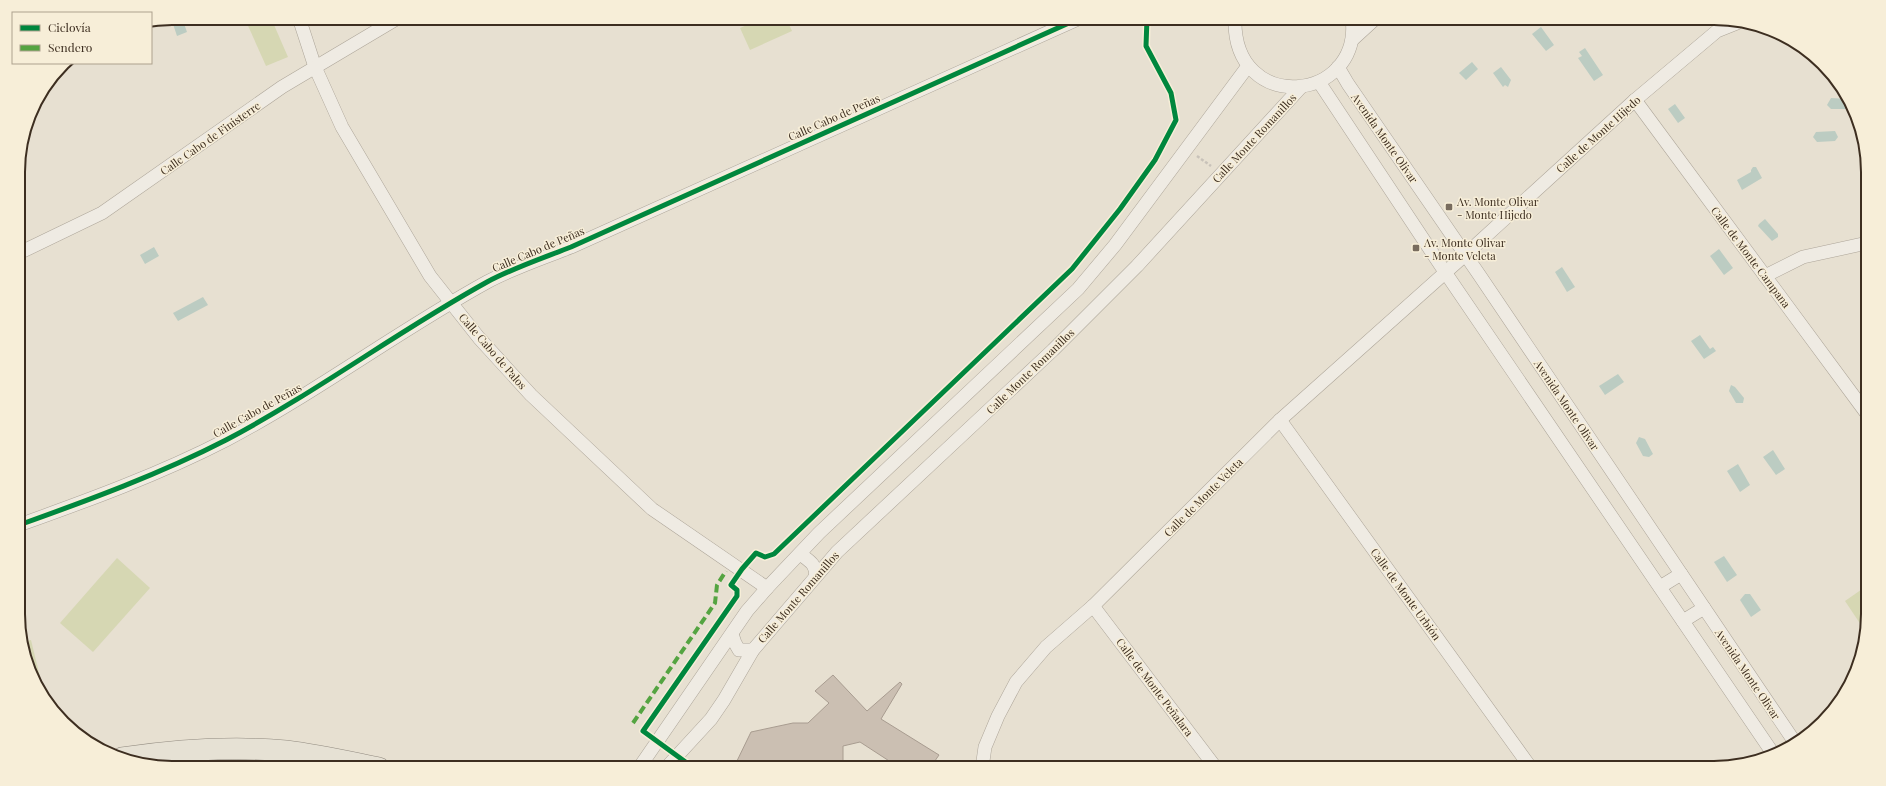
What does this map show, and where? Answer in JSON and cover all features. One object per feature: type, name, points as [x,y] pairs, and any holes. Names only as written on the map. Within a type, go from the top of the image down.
[{"type":"main road","points":[[135,756],[170,752],[227,749],[286,751],[341,761]]},
{"type":"street","name":"Calle Cabo de Palos","points":[[301,25],[315,68],[342,127],[430,276],[479,338],[531,395],[652,509],[767,588]]},
{"type":"street","name":"Calle Cabo de Finisterre","points":[[25,250],[102,213],[282,87],[386,25]]},
{"type":"street","name":"Calle Cabo de Peñas","points":[[25,523],[120,489],[226,440],[325,383],[451,303],[489,281],[578,244],[1064,25]]},
{"type":"street","points":[[1235,25],[1234,35],[1239,51],[1248,66],[1263,79],[1281,86],[1301,87],[1319,82],[1330,75],[1338,67],[1347,54],[1352,40],[1352,25]]},
{"type":"street","points":[[1352,40],[1368,25]]},
{"type":"street","name":"Calle de Monte Hijedo","points":[[1465,255],[1634,100],[1717,31],[1730,26]]},
{"type":"street","points":[[645,761],[747,611],[819,533],[1078,289],[1115,244],[1248,66]]},
{"type":"street","name":"Avenida Monte Olivar","points":[[1338,67],[1348,84],[1792,738]]},
{"type":"street","name":"Avenida Monte Olivar","points":[[1319,82],[1445,272],[1771,750]]},
{"type":"street","name":"Calle Monte Romanillos","points":[[672,761],[710,719],[724,700],[753,650],[837,552],[1053,350],[1137,266],[1301,87]]},
{"type":"street","name":"Calle de Monte Campana","points":[[1634,100],[1861,406]]},
{"type":"street","points":[[1765,276],[1804,257],[1861,244]]},
{"type":"street","name":"Calle de Monte Veleta","points":[[983,761],[985,747],[998,716],[1016,682],[1046,647],[1093,606],[1280,420],[1465,255]]},
{"type":"street","name":"Calle de Monte Urbión","points":[[1280,420],[1526,761]]},
{"type":"street","points":[[800,554],[814,565],[817,572],[815,577]]},
{"type":"street","points":[[1660,588],[1681,574]]},
{"type":"street","name":"Calle de Monte Peñalara","points":[[1093,606],[1211,761]]},
{"type":"street","points":[[1684,621],[1704,608]]},
{"type":"street","name":"Calle Monte Romanillos","points":[[732,634],[734,644],[739,650],[753,650]]},
{"type":"path","points":[[1187,148],[1220,174]]},
{"type":"green space","points":[[248,25],[274,25],[288,57],[266,66]]},
{"type":"green space","points":[[747,25],[789,25],[792,31],[750,50],[740,28]]},
{"type":"green space","points":[[117,558],[150,588],[93,652],[60,623]]},
{"type":"green space","points":[[1861,590],[1861,625],[1845,601]]},
{"type":"green space","points":[[31,640],[41,680],[36,670],[28,641]]},
{"type":"shaded area","points":[[173,25],[184,25],[187,32],[177,36]]},
{"type":"shaded area","points":[[1541,27],[1554,45],[1546,51],[1532,34]]},
{"type":"shaded area","points":[[1585,48],[1603,75],[1594,81],[1578,58],[1582,56],[1579,52]]},
{"type":"shaded area","points":[[1472,62],[1478,69],[1466,80],[1459,73]]},
{"type":"shaded area","points":[[1501,67],[1511,80],[1508,87],[1505,85],[1503,87],[1493,73]]},
{"type":"shaded area","points":[[1831,98],[1841,99],[1847,109],[1831,109],[1827,105]]},
{"type":"shaded area","points":[[1675,104],[1685,118],[1678,123],[1668,109]]},
{"type":"shaded area","points":[[1835,131],[1838,137],[1835,141],[1817,142],[1813,137],[1816,132]]},
{"type":"shaded area","points":[[1753,167],[1756,167],[1762,178],[1742,190],[1737,180],[1751,172]]},
{"type":"shaded area","points":[[1765,219],[1778,234],[1778,237],[1772,241],[1758,226]]},
{"type":"shaded area","points":[[154,247],[159,256],[145,264],[140,255]]},
{"type":"shaded area","points":[[1719,249],[1733,268],[1724,275],[1710,256]]},
{"type":"shaded area","points":[[1562,267],[1575,287],[1567,292],[1555,272]]},
{"type":"shaded area","points":[[203,297],[208,305],[178,321],[173,313]]},
{"type":"shaded area","points":[[1700,335],[1710,349],[1713,347],[1716,351],[1704,359],[1691,341]]},
{"type":"shaded area","points":[[1618,374],[1624,382],[1605,395],[1599,386]]},
{"type":"shaded area","points":[[1731,385],[1735,387],[1744,398],[1743,403],[1736,403],[1729,391]]},
{"type":"shaded area","points":[[1639,437],[1645,439],[1653,454],[1649,457],[1643,456],[1636,443]]},
{"type":"shaded area","points":[[1773,450],[1785,469],[1776,475],[1763,457]]},
{"type":"shaded area","points":[[1738,464],[1750,485],[1740,492],[1727,471]]},
{"type":"shaded area","points":[[1724,556],[1737,575],[1727,582],[1714,562]]},
{"type":"shaded area","points":[[1745,594],[1750,594],[1761,610],[1751,617],[1740,600]]},
{"type":"building","points":[[833,675],[867,711],[900,682],[902,684],[881,719],[939,755],[935,761],[889,761],[860,742],[843,746],[843,761],[737,761],[751,732],[793,723],[808,723],[829,703],[815,691]]},
{"type":"marked path","points":[[633,723],[715,603],[717,585],[726,571]]},
{"type":"cycle path","points":[[25,523],[150,475],[226,440],[293,402],[454,301],[507,272],[571,247],[1064,25]]},
{"type":"cycle path","points":[[684,761],[643,731],[737,596],[737,590],[731,585],[742,569],[756,553],[765,557],[774,554],[1072,269],[1120,209],[1155,160],[1176,120],[1171,93],[1146,46],[1147,25]]},
{"type":"place","name":"Av. Monte Olivar - Monte Hijedo","points":[[1449,207]]},
{"type":"place","name":"Av. Monte Olivar - Monte Veleta","points":[[1416,248]]}]
